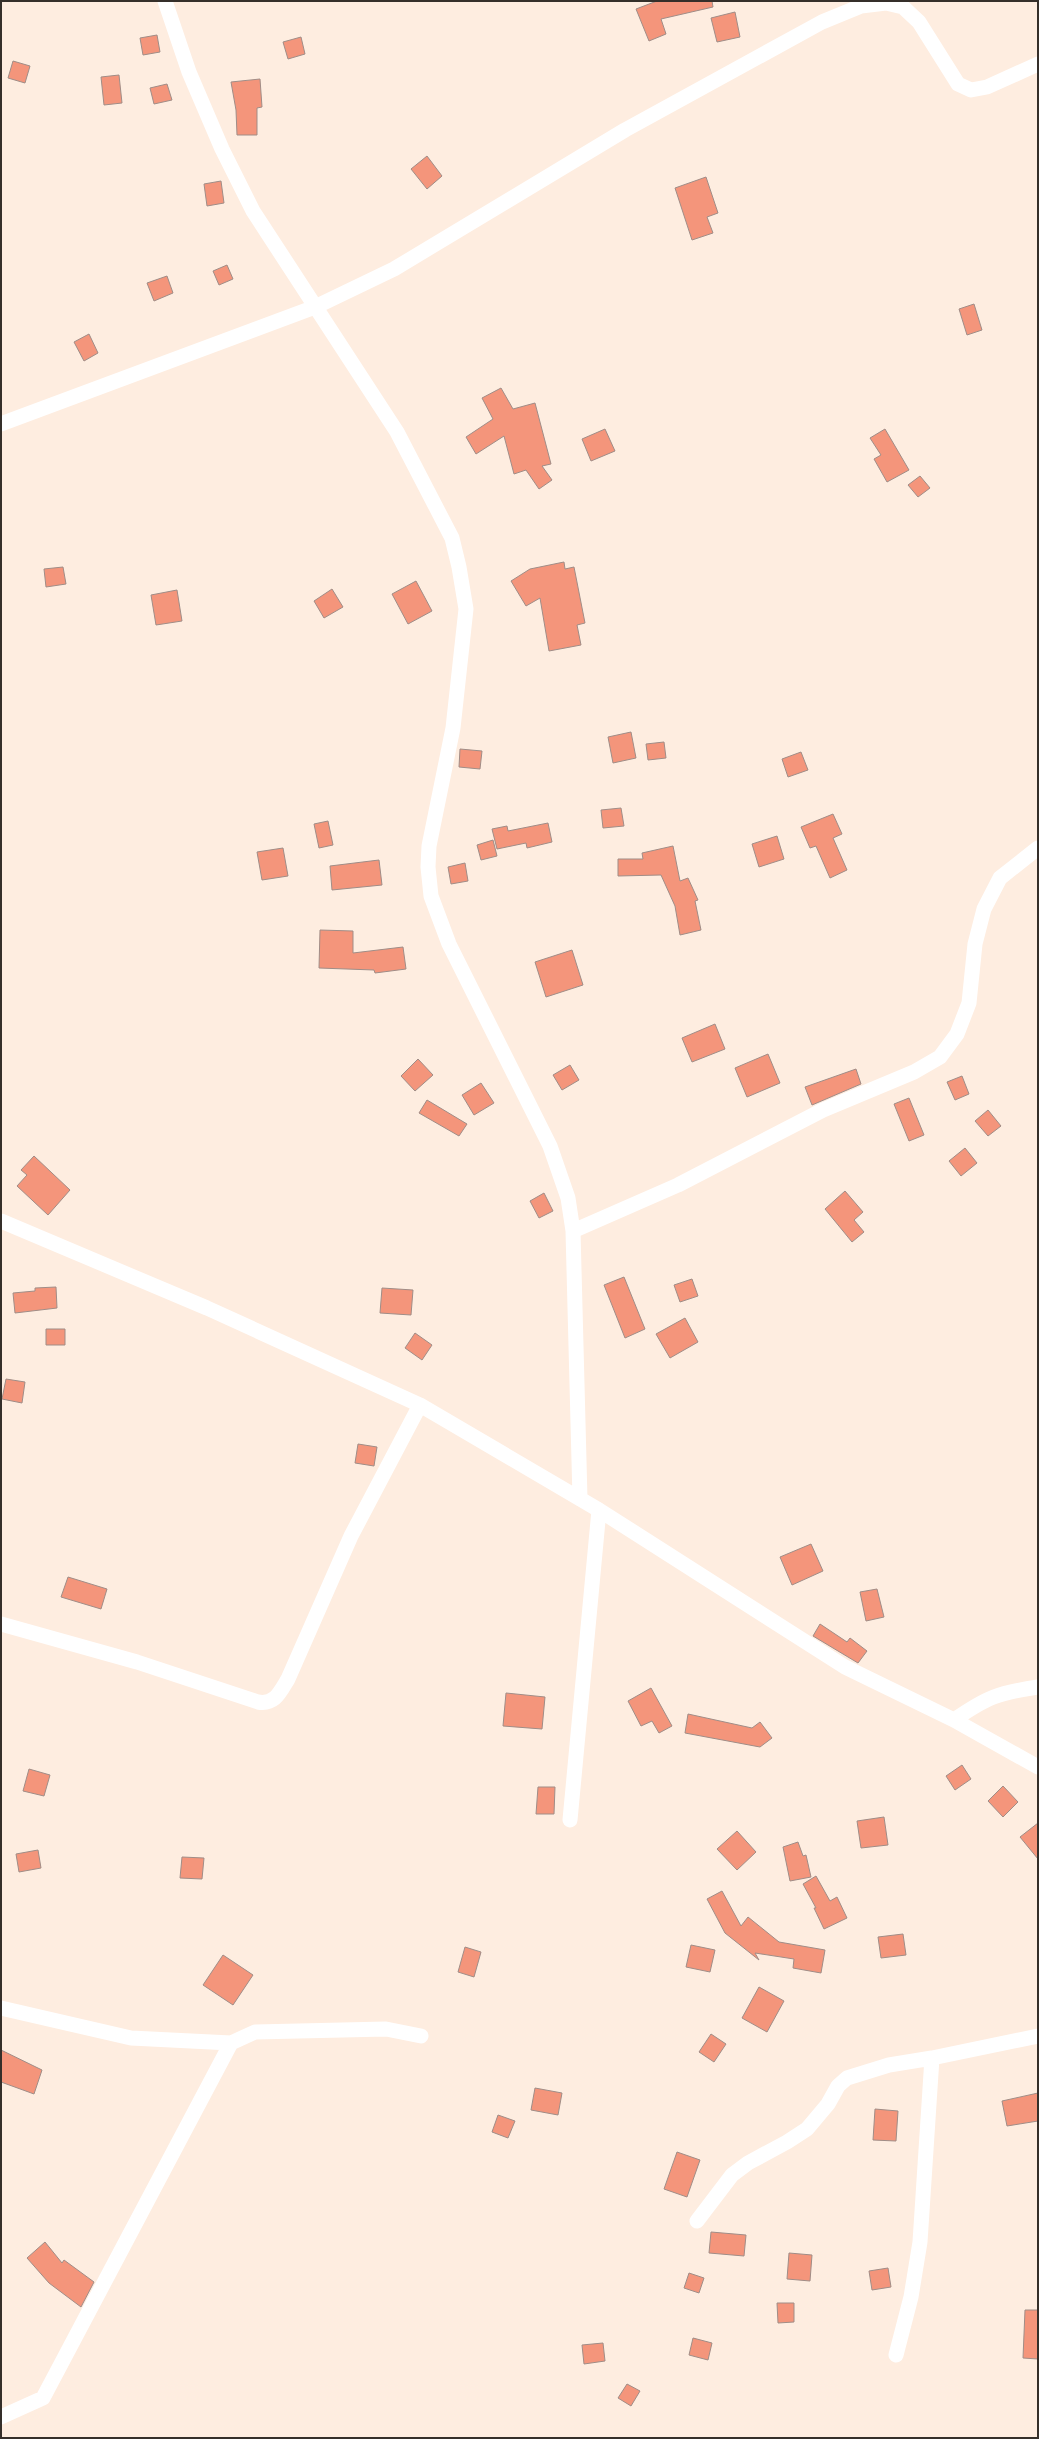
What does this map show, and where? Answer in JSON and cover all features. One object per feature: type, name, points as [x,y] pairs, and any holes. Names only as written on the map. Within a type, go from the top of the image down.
[{"type":"street","points":[[165,1],[190,72],[222,149],[253,211],[397,432],[452,538],[459,567],[466,609],[453,728],[429,846],[428,867],[431,896],[453,950],[550,1146],[568,1198],[573,1231],[580,1499]]},
{"type":"street","points":[[1,424],[315,307],[394,269],[626,130],[822,22],[861,6],[886,3],[903,6],[919,22],[958,84],[971,90],[987,87],[1038,64]]},
{"type":"street","points":[[573,1231],[678,1184],[823,1110],[914,1072],[940,1057],[957,1034],[969,1003],[975,944],[984,909],[1000,878],[1038,848]]},
{"type":"street","points":[[1,1221],[207,1308],[420,1405],[599,1510],[845,1667],[954,1720],[1038,1767]]},
{"type":"street","points":[[1,1624],[137,1662],[258,1702],[271,1702],[277,1698],[288,1679],[351,1536],[420,1405]]},
{"type":"street","points":[[570,1820],[599,1510]]},
{"type":"street","points":[[954,1720],[982,1700],[1003,1692],[1038,1687]]},
{"type":"street","points":[[1,2008],[130,2038],[231,2043],[255,2032],[386,2029],[421,2036]]},
{"type":"street","points":[[697,2221],[732,2175],[748,2163],[788,2142],[807,2129],[828,2104],[838,2086],[847,2078],[889,2065],[932,2058],[1038,2036]]},
{"type":"street","points":[[1,2417],[43,2398],[231,2043]]},
{"type":"street","points":[[896,2355],[911,2297],[920,2242],[932,2058]]},
{"type":"building","points":[[657,1],[712,1],[713,7],[661,19],[666,34],[649,41],[636,9]]},
{"type":"building","points":[[735,12],[740,37],[717,42],[711,18]]},
{"type":"building","points":[[157,35],[160,52],[143,55],[140,38]]},
{"type":"building","points":[[301,37],[305,54],[288,59],[283,42]]},
{"type":"building","points":[[13,61],[30,66],[25,83],[8,78]]},
{"type":"building","points":[[119,75],[122,103],[104,105],[101,77]]},
{"type":"building","points":[[260,79],[262,107],[257,108],[257,135],[237,135],[236,110],[231,82]]},
{"type":"building","points":[[167,84],[172,100],[154,104],[150,88]]},
{"type":"building","points":[[427,156],[442,176],[427,189],[411,169]]},
{"type":"building","points":[[706,177],[718,213],[707,217],[713,233],[692,240],[675,188]]},
{"type":"building","points":[[221,181],[224,203],[207,206],[204,184]]},
{"type":"building","points":[[227,265],[233,279],[219,285],[213,271]]},
{"type":"building","points":[[167,276],[173,293],[154,301],[147,283]]},
{"type":"building","points":[[974,304],[982,330],[967,335],[959,309]]},
{"type":"building","points":[[89,334],[98,353],[84,361],[74,342]]},
{"type":"building","points":[[501,388],[513,409],[535,403],[551,464],[542,466],[552,480],[539,489],[526,470],[514,474],[504,436],[476,454],[466,437],[493,419],[482,398]]},
{"type":"building","points":[[605,429],[615,451],[591,461],[582,439]]},
{"type":"building","points":[[885,429],[909,470],[887,482],[874,459],[881,455],[870,438]]},
{"type":"building","points":[[920,476],[930,488],[918,497],[908,485]]},
{"type":"building","points":[[564,562],[565,569],[574,567],[585,623],[577,625],[581,645],[549,651],[540,598],[526,606],[511,581],[530,569]]},
{"type":"building","points":[[63,567],[66,584],[46,587],[44,569]]},
{"type":"building","points":[[416,581],[432,611],[408,624],[392,594]]},
{"type":"building","points":[[332,589],[343,607],[324,618],[314,601]]},
{"type":"building","points":[[177,590],[182,621],[156,625],[151,595]]},
{"type":"building","points":[[631,732],[636,758],[613,763],[608,737]]},
{"type":"building","points":[[664,742],[666,758],[648,760],[646,744]]},
{"type":"building","points":[[460,749],[482,751],[480,769],[459,767]]},
{"type":"building","points":[[801,752],[808,770],[788,777],[782,759]]},
{"type":"building","points":[[621,808],[624,826],[603,828],[601,810]]},
{"type":"building","points":[[833,814],[842,834],[833,838],[847,870],[830,878],[816,846],[810,848],[801,827]]},
{"type":"building","points":[[328,821],[333,845],[319,848],[314,824]]},
{"type":"building","points":[[548,823],[552,842],[527,848],[526,843],[497,849],[492,829],[507,826],[508,831]]},
{"type":"building","points":[[777,836],[784,859],[759,867],[752,844]]},
{"type":"building","points":[[493,840],[497,856],[481,860],[477,845]]},
{"type":"building","points":[[673,846],[680,881],[688,878],[698,900],[695,901],[701,930],[680,935],[675,906],[661,875],[618,876],[618,859],[643,859],[642,853]]},
{"type":"building","points":[[283,848],[288,876],[262,880],[257,852]]},
{"type":"building","points":[[379,860],[382,885],[332,890],[330,866]]},
{"type":"building","points":[[465,863],[468,881],[451,884],[448,867]]},
{"type":"building","points":[[320,930],[353,931],[353,953],[403,947],[406,969],[375,973],[374,970],[319,968]]},
{"type":"building","points":[[572,950],[583,985],[546,997],[535,962]]},
{"type":"building","points":[[715,1024],[725,1049],[692,1062],[682,1038]]},
{"type":"building","points":[[768,1054],[780,1083],[747,1097],[735,1068]]},
{"type":"building","points":[[418,1059],[433,1075],[415,1091],[401,1076]]},
{"type":"building","points":[[570,1065],[579,1080],[562,1090],[553,1075]]},
{"type":"building","points":[[856,1069],[861,1084],[812,1105],[805,1087]]},
{"type":"building","points":[[962,1076],[969,1094],[955,1100],[947,1082]]},
{"type":"building","points":[[481,1083],[494,1103],[474,1115],[462,1095]]},
{"type":"building","points":[[909,1098],[924,1135],[909,1141],[894,1104]]},
{"type":"building","points":[[427,1100],[467,1124],[459,1136],[419,1113]]},
{"type":"building","points":[[988,1110],[1001,1126],[988,1136],[975,1121]]},
{"type":"building","points":[[965,1148],[977,1163],[961,1176],[949,1161]]},
{"type":"building","points":[[34,1156],[70,1190],[48,1215],[17,1186],[27,1175],[21,1170]]},
{"type":"building","points":[[845,1191],[863,1212],[854,1220],[864,1232],[852,1242],[825,1209]]},
{"type":"building","points":[[544,1193],[553,1211],[539,1218],[530,1201]]},
{"type":"building","points":[[624,1277],[645,1329],[625,1338],[604,1285]]},
{"type":"building","points":[[692,1279],[698,1296],[680,1302],[674,1285]]},
{"type":"building","points":[[56,1287],[57,1308],[15,1313],[13,1293],[35,1291],[35,1288]]},
{"type":"building","points":[[382,1288],[413,1290],[411,1315],[380,1313]]},
{"type":"building","points":[[685,1318],[698,1342],[670,1358],[656,1334]]},
{"type":"building","points":[[46,1329],[65,1329],[65,1345],[46,1345]]},
{"type":"building","points":[[415,1333],[432,1345],[422,1360],[405,1348]]},
{"type":"building","points":[[6,1379],[25,1382],[22,1403],[2,1399]]},
{"type":"building","points":[[358,1444],[377,1447],[374,1466],[355,1463]]},
{"type":"building","points":[[811,1544],[823,1571],[792,1585],[780,1557]]},
{"type":"building","points":[[68,1577],[107,1589],[101,1609],[61,1597]]},
{"type":"building","points":[[877,1589],[884,1617],[866,1621],[860,1592]]},
{"type":"building","points":[[820,1624],[847,1642],[850,1638],[867,1651],[858,1663],[813,1636]]},
{"type":"building","points":[[651,1688],[672,1726],[659,1733],[652,1721],[641,1726],[628,1701]]},
{"type":"building","points":[[506,1693],[545,1697],[542,1729],[503,1726]]},
{"type":"building","points":[[688,1714],[752,1728],[760,1722],[772,1738],[760,1747],[685,1733]]},
{"type":"building","points":[[962,1765],[971,1779],[955,1790],[946,1776]]},
{"type":"building","points":[[29,1769],[50,1775],[44,1796],[23,1791]]},
{"type":"building","points":[[1003,1786],[1018,1802],[1003,1817],[988,1801]]},
{"type":"building","points":[[538,1787],[555,1787],[554,1814],[536,1814]]},
{"type":"building","points":[[884,1817],[888,1845],[861,1848],[857,1821]]},
{"type":"building","points":[[1038,1823],[1038,1859],[1020,1837]]},
{"type":"building","points":[[737,1831],[756,1852],[737,1870],[717,1849]]},
{"type":"building","points":[[798,1842],[803,1856],[806,1855],[811,1877],[790,1881],[783,1847]]},
{"type":"building","points":[[38,1850],[41,1868],[19,1872],[16,1854]]},
{"type":"building","points":[[182,1857],[204,1858],[202,1879],[180,1878]]},
{"type":"building","points":[[816,1876],[830,1901],[837,1897],[847,1918],[824,1929],[814,1908],[816,1908],[803,1884]]},
{"type":"building","points":[[722,1891],[741,1926],[748,1917],[779,1942],[825,1950],[821,1973],[793,1968],[794,1959],[755,1953],[759,1960],[725,1933],[707,1899]]},
{"type":"building","points":[[903,1934],[906,1955],[881,1958],[878,1937]]},
{"type":"building","points":[[691,1945],[715,1950],[710,1972],[686,1967]]},
{"type":"building","points":[[465,1947],[481,1952],[474,1977],[458,1972]]},
{"type":"building","points":[[223,1955],[253,1975],[233,2005],[203,1985]]},
{"type":"building","points":[[759,1987],[784,2001],[767,2032],[742,2018]]},
{"type":"building","points":[[711,2034],[726,2044],[714,2062],[699,2052]]},
{"type":"building","points":[[1,2050],[42,2070],[34,2094],[1,2082]]},
{"type":"building","points":[[535,2088],[562,2093],[558,2115],[531,2110]]},
{"type":"building","points":[[1038,2093],[1038,2121],[1007,2126],[1002,2101]]},
{"type":"building","points":[[875,2109],[898,2111],[896,2141],[873,2140]]},
{"type":"building","points":[[498,2115],[515,2121],[508,2138],[492,2132]]},
{"type":"building","points":[[677,2152],[700,2160],[687,2197],[664,2189]]},
{"type":"building","points":[[711,2232],[746,2235],[744,2256],[709,2253]]},
{"type":"building","points":[[45,2242],[62,2263],[64,2260],[94,2282],[81,2307],[49,2283],[27,2258]]},
{"type":"building","points":[[789,2253],[812,2255],[810,2281],[787,2279]]},
{"type":"building","points":[[888,2268],[891,2287],[872,2290],[869,2271]]},
{"type":"building","points":[[689,2273],[704,2278],[699,2293],[684,2288]]},
{"type":"building","points":[[777,2303],[794,2303],[794,2322],[778,2323]]},
{"type":"building","points":[[1025,2310],[1038,2310],[1038,2359],[1023,2358]]},
{"type":"building","points":[[693,2338],[712,2343],[708,2360],[689,2355]]},
{"type":"building","points":[[603,2343],[605,2361],[584,2364],[582,2345]]},
{"type":"building","points":[[627,2384],[640,2391],[631,2406],[618,2398]]}]
